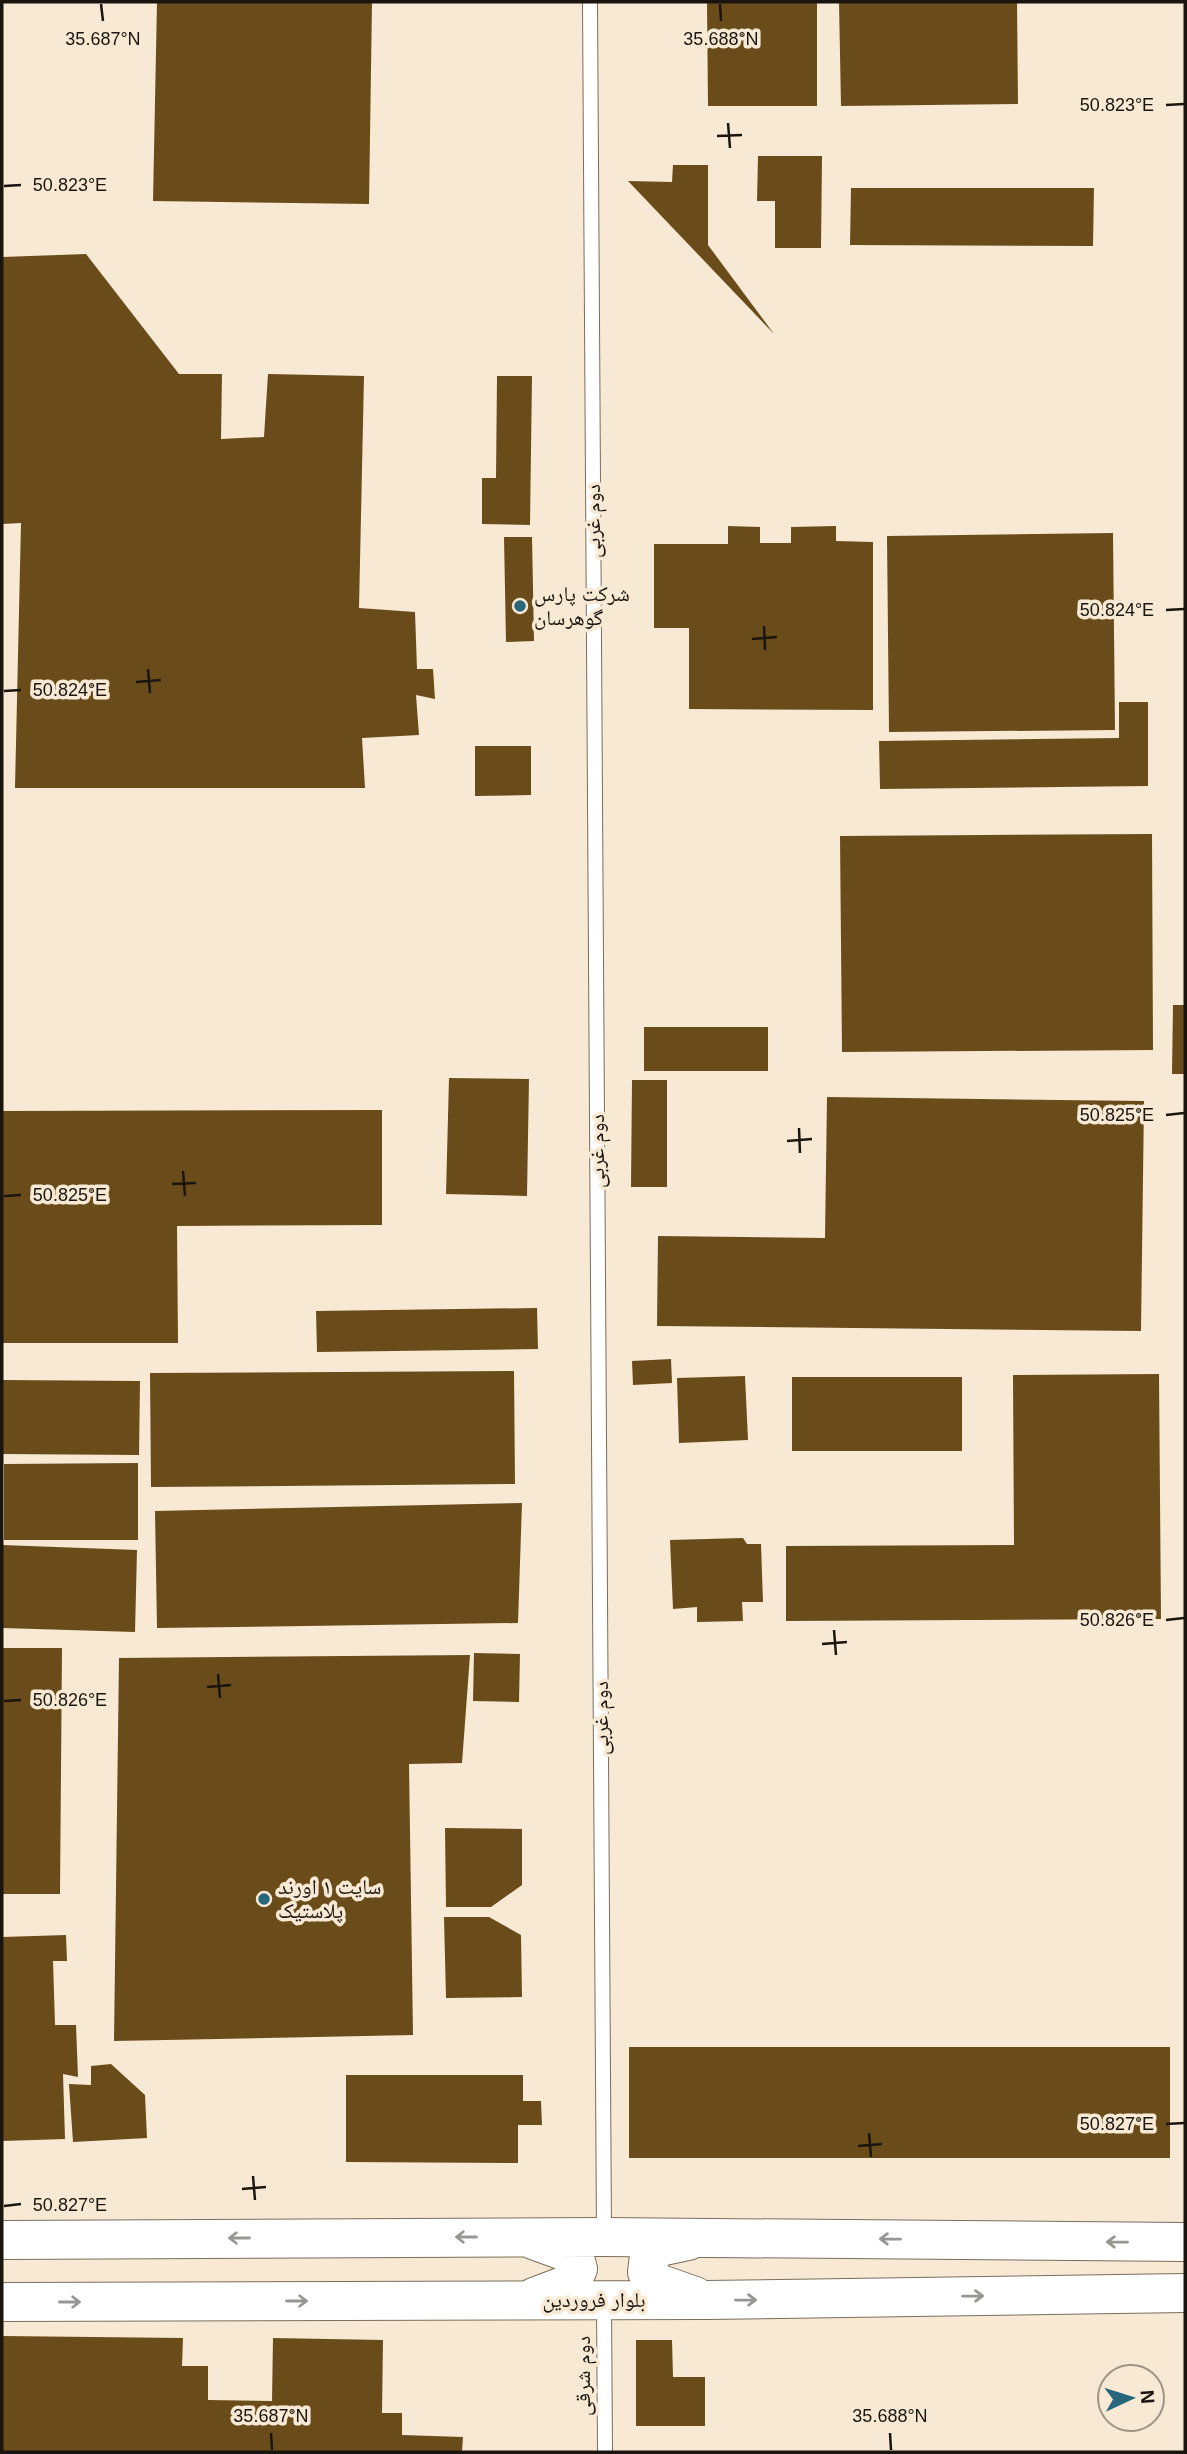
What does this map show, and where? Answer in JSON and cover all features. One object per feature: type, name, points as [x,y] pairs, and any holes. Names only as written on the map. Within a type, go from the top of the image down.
[{"type":"street","points":[[520,2237],[574,2255],[578,2269],[571,2283],[525,2299]]},
{"type":"street","name":"دوم غربی","points":[[604,2237],[604,2300]]},
{"type":"street","points":[[704,2237],[660,2246],[649,2256],[647,2272],[658,2283],[706,2300]]},
{"type":"street","points":[[2,2240],[704,2237],[1185,2242]]},
{"type":"street","name":"بلوار فروردین","points":[[2,2302],[706,2300],[1185,2293]]},
{"type":"lane","name":"دوم غربی","points":[[590,2],[604,2237]]},
{"type":"lane","name":"دوم شرقی","points":[[604,2300],[605,2452]]},
{"type":"building","points":[[157,2],[372,2],[369,204],[153,201]]},
{"type":"building","points":[[707,2],[817,2],[817,106],[708,106]]},
{"type":"building","points":[[839,2],[1017,2],[1018,104],[841,106]]},
{"type":"building","points":[[758,156],[822,156],[821,248],[775,248],[775,201],[757,201]]},
{"type":"building","points":[[673,165],[708,165],[708,245],[774,334],[628,181],[672,182]]},
{"type":"building","points":[[851,188],[1094,188],[1093,246],[850,245]]},
{"type":"building","points":[[86,254],[179,374],[222,374],[221,439],[264,437],[268,374],[364,376],[359,608],[415,612],[417,669],[433,669],[435,699],[416,695],[419,735],[362,738],[365,788],[15,788],[21,523],[2,524],[2,257]]},
{"type":"building","points":[[497,376],[532,376],[530,525],[482,524],[482,478],[496,478]]},
{"type":"building","points":[[728,526],[760,527],[760,543],[791,543],[791,527],[836,526],[836,541],[873,542],[873,710],[689,709],[689,628],[654,628],[654,544],[728,544]]},
{"type":"building","points":[[1113,533],[1115,730],[889,732],[887,536]]},
{"type":"building","points":[[504,537],[532,537],[534,641],[506,642]]},
{"type":"building","points":[[1119,702],[1148,702],[1148,786],[880,789],[879,741],[1119,738]]},
{"type":"building","points":[[475,746],[531,746],[531,795],[475,796]]},
{"type":"building","points":[[1152,834],[1153,1050],[842,1052],[840,836]]},
{"type":"building","points":[[1173,1005],[1185,1005],[1185,1074],[1172,1074]]},
{"type":"building","points":[[644,1027],[768,1027],[768,1071],[644,1071]]},
{"type":"building","points":[[449,1078],[529,1079],[527,1196],[446,1194]]},
{"type":"building","points":[[632,1080],[667,1080],[667,1187],[631,1187]]},
{"type":"building","points":[[827,1097],[1144,1101],[1141,1331],[657,1326],[658,1236],[825,1238]]},
{"type":"building","points":[[382,1110],[382,1225],[177,1226],[178,1343],[2,1343],[2,1111]]},
{"type":"building","points":[[537,1308],[538,1349],[317,1352],[316,1311]]},
{"type":"building","points":[[671,1359],[672,1383],[633,1385],[632,1361]]},
{"type":"building","points":[[514,1371],[515,1484],[151,1487],[150,1373]]},
{"type":"building","points":[[1159,1374],[1161,1619],[786,1621],[786,1546],[1014,1545],[1013,1375]]},
{"type":"building","points":[[745,1376],[748,1440],[679,1443],[677,1378]]},
{"type":"building","points":[[792,1377],[962,1377],[962,1451],[792,1451]]},
{"type":"building","points":[[3,1380],[140,1381],[139,1455],[2,1454]]},
{"type":"building","points":[[138,1463],[138,1540],[4,1540],[4,1464]]},
{"type":"building","points":[[522,1503],[518,1623],[157,1628],[155,1511]]},
{"type":"building","points":[[743,1538],[747,1544],[761,1544],[763,1602],[742,1602],[743,1621],[697,1622],[697,1607],[673,1609],[670,1540]]},
{"type":"building","points":[[2,1545],[137,1550],[135,1632],[2,1628]]},
{"type":"building","points":[[2,1648],[62,1648],[60,1894],[2,1894]]},
{"type":"building","points":[[474,1653],[520,1654],[519,1702],[473,1701]]},
{"type":"building","name":"سایت ۱ اورند پلاستیک","points":[[470,1655],[462,1763],[409,1764],[413,2035],[114,2041],[119,1658]]},
{"type":"building","points":[[445,1828],[522,1829],[522,1885],[491,1907],[446,1907]]},
{"type":"building","points":[[444,1917],[489,1917],[521,1935],[522,1997],[446,1998]]},
{"type":"building","points":[[66,1935],[67,1961],[53,1961],[55,2025],[76,2025],[78,2077],[63,2074],[65,2139],[2,2141],[2,1937]]},
{"type":"building","points":[[629,2047],[1170,2047],[1170,2158],[629,2158]]},
{"type":"building","points":[[111,2064],[145,2095],[147,2138],[73,2142],[69,2084],[91,2085],[91,2066]]},
{"type":"building","points":[[346,2075],[523,2075],[523,2101],[541,2101],[542,2125],[518,2125],[518,2163],[346,2162]]},
{"type":"building","points":[[2,2336],[183,2338],[182,2366],[208,2366],[208,2400],[272,2401],[273,2338],[383,2340],[382,2413],[402,2413],[402,2435],[463,2437],[462,2452],[2,2452]]},
{"type":"building","points":[[636,2340],[672,2340],[673,2377],[705,2377],[705,2426],[636,2426]]},
{"type":"place","name":"شرکت پارس گوهرسان","points":[[520,606]]},
{"type":"place","name":"سایت ۱ اورند پلاستیک","points":[[264,1899]]}]
